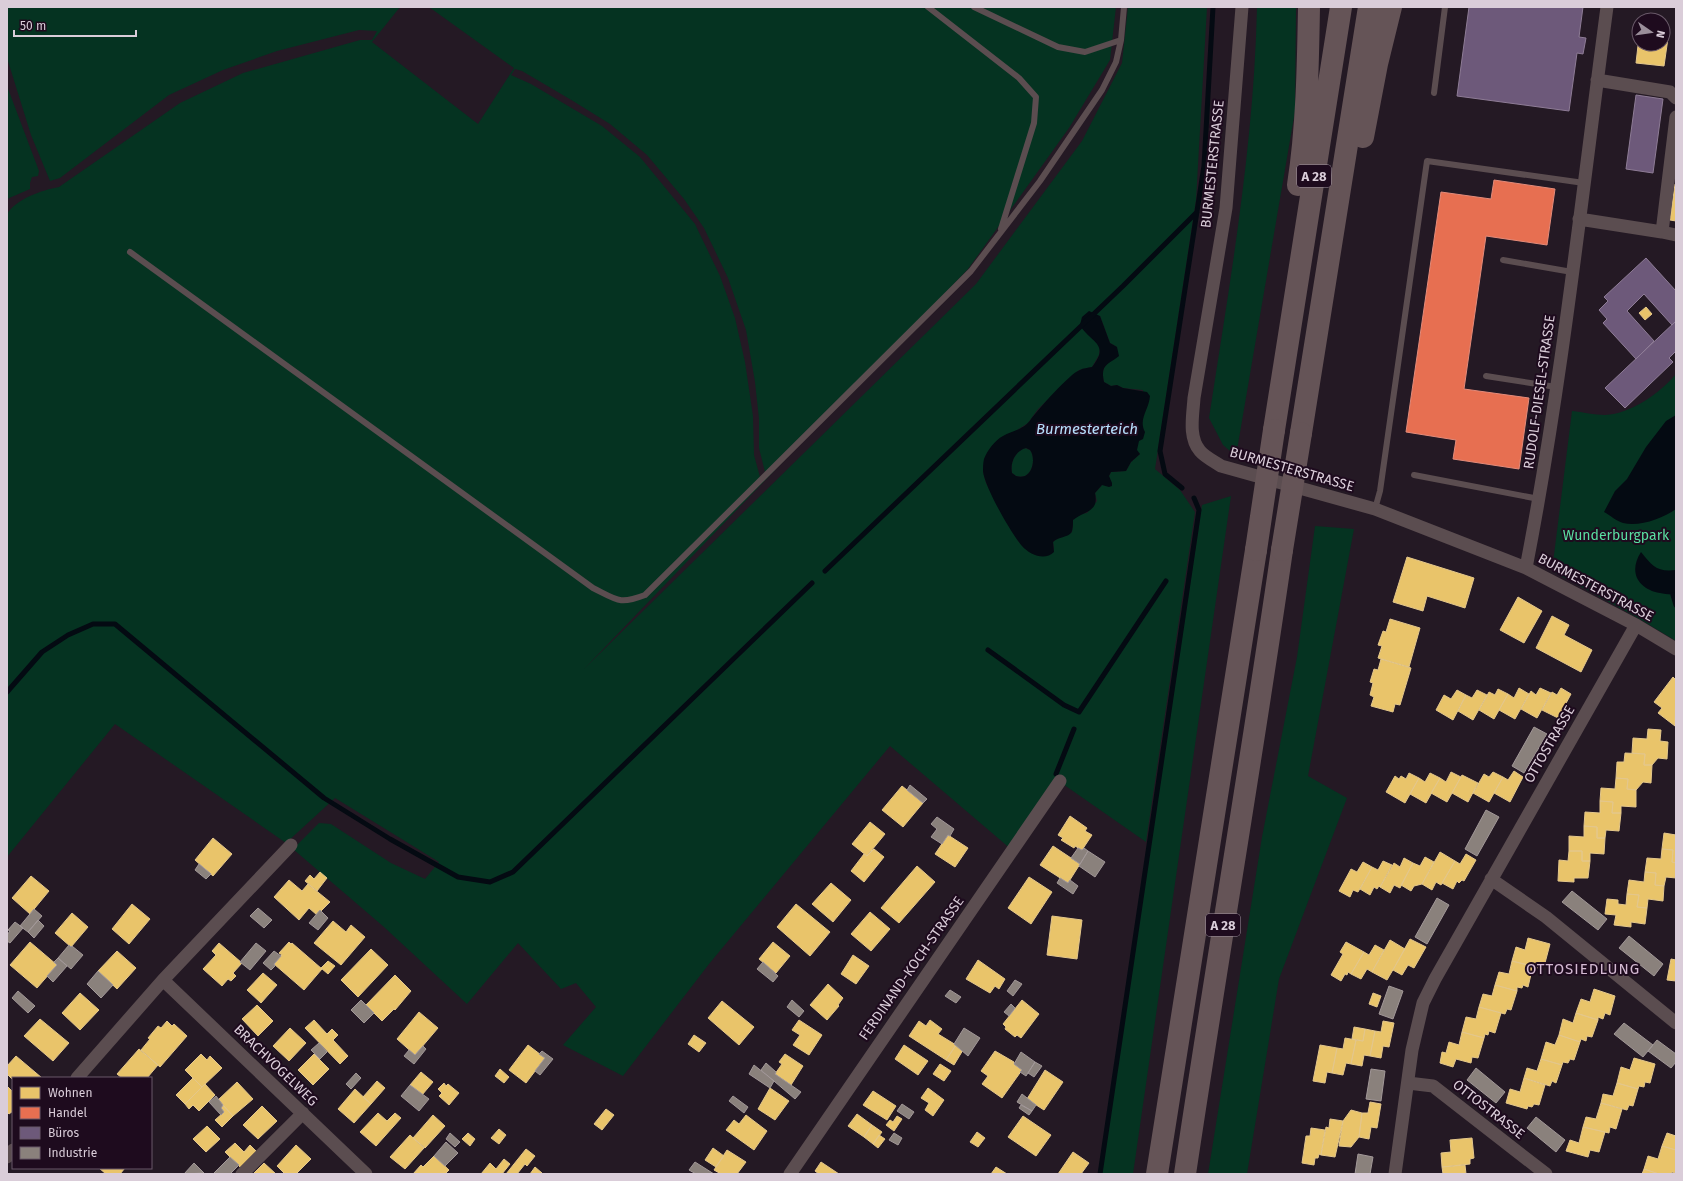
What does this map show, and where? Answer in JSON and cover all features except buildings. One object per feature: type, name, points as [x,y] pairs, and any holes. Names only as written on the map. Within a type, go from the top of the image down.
[{"type":"highway","points":[[1288,346],[1281,303],[1302,164],[1309,7]]},
{"type":"highway","name":"A 28","points":[[1157,1174],[1341,7]]},
{"type":"highway","name":"A 28","points":[[1185,1174],[1220,944],[1264,676],[1300,433],[1340,195],[1369,7]]},
{"type":"highway","points":[[1340,195],[1358,159],[1377,64],[1391,7]]},
{"type":"street","name":"BURMESTERSTRASSE","points":[[1242,7],[1226,208],[1194,398],[1192,426],[1200,451],[1221,466],[1375,509],[1526,568],[1636,625],[1676,649]]},
{"type":"street","name":"RUDOLF-DIESEL-STRASSE","points":[[1526,568],[1539,498],[1556,387],[1607,7]]},
{"type":"street","points":[[1598,80],[1670,92],[1676,98]]},
{"type":"street","points":[[1662,232],[1676,116]]},
{"type":"street","points":[[1579,219],[1676,235]]},
{"type":"street","name":"OTTOSTRASSE","points":[[1395,1174],[1412,1050],[1423,1003],[1491,879],[1636,625]]},
{"type":"street","name":"FERDINAND-KOCH-STRASSE","points":[[790,1174],[1060,782]]},
{"type":"street","points":[[78,1077],[163,980],[291,845]]},
{"type":"street","points":[[1491,879],[1546,917],[1676,1023]]},
{"type":"street","name":"BRACHVOGELWEG","points":[[163,980],[303,1113],[363,1173]]},
{"type":"street","name":"OTTOSTRASSE","points":[[1408,1082],[1433,1086],[1546,1174]]},
{"type":"street","points":[[242,1174],[303,1113]]},
{"type":"lane","points":[[928,7],[1019,78],[1036,97],[1034,123],[1000,234]]},
{"type":"lane","points":[[974,7],[1058,47],[1085,52],[1121,40]]},
{"type":"lane","points":[[130,252],[593,588],[615,599],[628,601],[645,595],[970,271],[1040,181],[1102,90],[1116,62],[1121,40],[1124,7]]},
{"type":"lane","points":[[1434,93],[1445,7]]},
{"type":"lane","points":[[1375,509],[1380,491],[1427,161],[1584,183]]},
{"type":"lane","points":[[1503,260],[1572,272]]},
{"type":"lane","points":[[1486,376],[1556,387]]},
{"type":"lane","points":[[1414,475],[1539,498]]},
{"type":"green space","points":[[7,7],[400,7],[372,42],[478,124],[514,68],[429,7],[1116,7],[1110,60],[1069,128],[968,269],[584,669],[976,284],[1082,141],[1122,63],[1128,7],[1207,7],[1196,200],[1155,469],[1180,490],[1195,512],[1146,842],[1060,782],[1012,850],[890,746],[709,964],[623,1076],[563,1045],[596,1007],[576,983],[561,989],[518,943],[467,1004],[384,927],[293,849],[319,823],[331,824],[391,863],[425,879],[439,862],[335,798],[286,843],[115,724],[7,857],[7,214],[17,204],[30,196],[45,190],[59,187],[180,103],[243,73],[360,40],[372,40],[377,31],[359,30],[277,51],[223,70],[169,95],[60,178],[50,181],[31,135],[7,58]],"holes":[[[515,69],[522,71],[610,124],[647,155],[684,199],[704,228],[728,278],[746,330],[755,382],[759,419],[759,448],[765,472],[760,477],[754,455],[753,416],[745,362],[735,318],[720,276],[695,224],[640,157],[602,126],[531,84],[511,75]],[[1100,316],[1110,343],[1117,347],[1115,359],[1108,363],[1104,368],[1104,382],[1111,386],[1117,385],[1123,388],[1143,390],[1144,413],[1136,450],[1140,454],[1131,462],[1126,471],[1111,472],[1109,476],[1110,480],[1106,485],[1102,485],[1095,493],[1097,501],[1087,513],[1080,514],[1073,520],[1072,532],[1058,538],[1053,542],[1054,549],[1019,542],[986,483],[983,471],[985,457],[992,446],[1008,434],[1028,423],[1038,409],[1079,370],[1092,367],[1099,355],[1100,348],[1097,342]]]},
{"type":"green space","points":[[1257,7],[1296,7],[1295,111],[1236,456],[1223,445],[1209,418],[1233,265],[1246,162],[1255,59]]},
{"type":"green space","points":[[7,86],[39,171],[38,176],[32,177],[30,189],[7,199]]},
{"type":"green space","name":"Wunderburgpark","points":[[1676,374],[1676,641],[1638,618],[1552,571],[1572,411],[1605,415],[1625,411],[1635,407],[1653,395]]},
{"type":"green space","points":[[1025,448],[1030,450],[1032,453],[1033,464],[1028,474],[1020,477],[1012,473],[1012,465],[1018,452]]},
{"type":"green space","points":[[1231,496],[1133,1174],[1101,1174],[1202,505]]},
{"type":"green space","points":[[1315,526],[1354,529],[1308,776],[1347,798],[1279,979],[1247,1174],[1208,1174],[1262,837],[1297,657]]},
{"type":"water","name":"Burmesterteich","points":[[1089,311],[1100,316],[1110,343],[1117,347],[1119,356],[1108,363],[1104,368],[1104,382],[1111,386],[1117,385],[1123,388],[1147,392],[1150,396],[1143,419],[1143,427],[1145,432],[1143,439],[1139,441],[1137,450],[1140,454],[1131,462],[1126,471],[1111,472],[1109,476],[1112,486],[1109,487],[1102,485],[1095,493],[1096,499],[1093,507],[1073,520],[1073,529],[1071,533],[1053,542],[1054,552],[1046,556],[1038,556],[1029,552],[1022,546],[1006,521],[988,488],[983,471],[984,461],[989,449],[997,440],[1028,423],[1054,392],[1075,373],[1081,369],[1092,367],[1100,353],[1099,348],[1080,325],[1082,317]],"holes":[[[1026,448],[1030,450],[1033,456],[1032,468],[1025,476],[1016,476],[1012,473],[1014,458],[1022,450]]]},
{"type":"water","points":[[1676,415],[1676,509],[1657,519],[1636,524],[1620,522],[1604,512],[1615,491],[1627,479],[1646,447],[1666,421]]},
{"type":"water","points":[[1641,552],[1652,565],[1664,570],[1676,570],[1676,594],[1666,594],[1652,591],[1641,584],[1635,573],[1635,566]]},
{"type":"waterway","points":[[1182,488],[1165,474],[1160,451],[1204,166],[1213,7]]},
{"type":"waterway","points":[[825,571],[1123,286],[1197,212]]},
{"type":"waterway","points":[[1100,1174],[1199,510],[1194,498]]},
{"type":"waterway","points":[[988,650],[1064,705],[1079,712],[1166,581]]},
{"type":"waterway","points":[[7,692],[42,652],[68,635],[93,624],[115,624],[324,798],[390,839],[458,877],[490,882],[513,872],[812,583]]},
{"type":"waterway","points":[[1673,595],[1676,605]]},
{"type":"waterway","points":[[1056,774],[1074,729]]},
{"type":"district","name":"OTTOSIEDLUNG","points":[[1583,969]]}]
